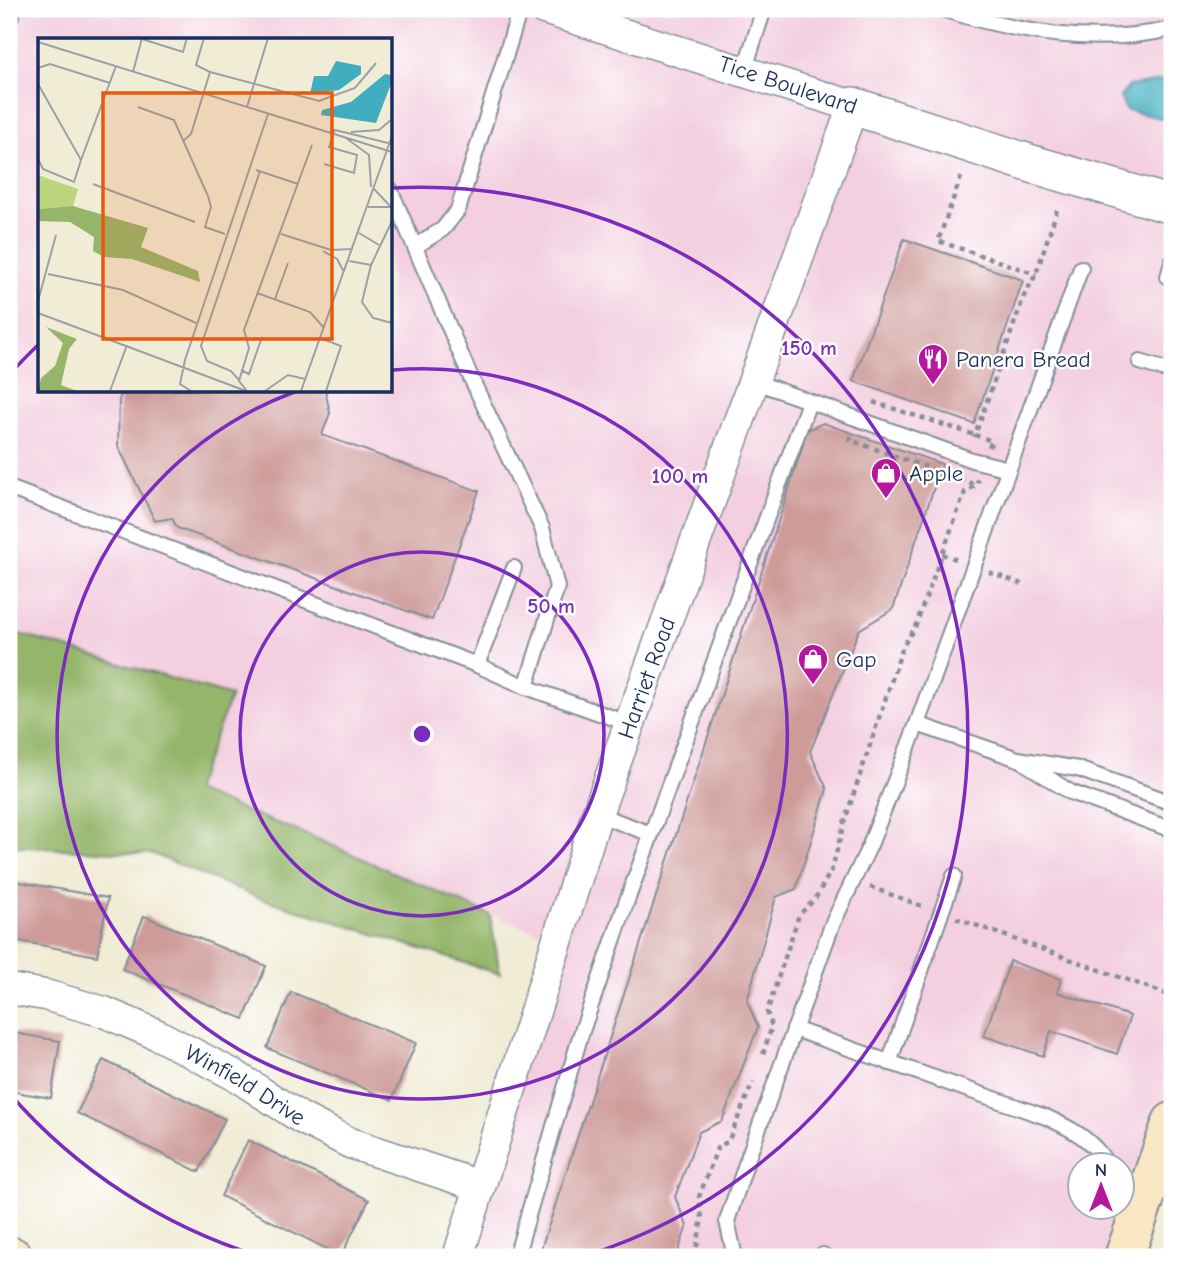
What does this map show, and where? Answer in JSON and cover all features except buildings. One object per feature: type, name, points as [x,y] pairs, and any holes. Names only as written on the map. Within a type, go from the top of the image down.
[{"type":"main road","points":[[1136,1187],[1172,1122]]},
{"type":"main road","points":[[1124,1257],[1128,1220]]},
{"type":"street","name":"Tice Boulevard","points":[[544,9],[1032,164],[1172,205]]},
{"type":"street","name":"Harriet Road","points":[[458,1257],[597,814],[853,106]]},
{"type":"street","name":"Tice Boulevard","points":[[1032,164],[1172,183]]},
{"type":"street","name":"Winfield Drive","points":[[9,989],[45,995],[126,1021],[236,1076],[302,1118],[350,1143],[480,1186]]},
{"type":"lane","points":[[9,20],[13,9]]},
{"type":"lane","points":[[416,246],[443,229],[457,210],[520,9]]},
{"type":"lane","points":[[744,71],[764,9]]},
{"type":"lane","points":[[942,9],[1020,30],[1076,37],[1114,38],[1172,29]]},
{"type":"lane","points":[[392,193],[471,378],[525,489],[545,539],[556,587],[526,687]]},
{"type":"lane","points":[[735,1257],[727,1221],[794,1029],[832,925],[883,813],[917,724],[1081,268]]},
{"type":"lane","points":[[1140,362],[1172,372]]},
{"type":"lane","points":[[753,382],[1009,469]]},
{"type":"lane","points":[[516,1257],[580,1037],[808,402]]},
{"type":"lane","points":[[9,488],[629,724]]},
{"type":"lane","points":[[477,665],[514,568]]},
{"type":"lane","points":[[917,724],[1018,759],[1078,769],[1172,803]]},
{"type":"lane","points":[[1018,759],[1070,792],[1172,830]]},
{"type":"lane","points":[[597,814],[651,834]]},
{"type":"lane","points":[[889,1063],[954,876]]},
{"type":"lane","points":[[794,1029],[1046,1117],[1067,1126],[1091,1142],[1097,1150]]},
{"type":"path","points":[[961,177],[938,241],[1036,274]]},
{"type":"path","points":[[975,435],[1024,296],[1036,274],[1058,210]]},
{"type":"path","points":[[761,1059],[772,1026],[766,1012],[799,915],[815,899],[832,869],[844,823],[903,646],[915,627],[965,492],[976,485],[992,441],[864,398]]},
{"type":"path","points":[[832,869],[853,881],[1169,995]]},
{"type":"path","points":[[695,1257],[702,1218],[699,1197],[718,1146],[728,1142],[758,1069]]},
{"type":"shaded area","points":[[9,9],[1172,9],[1172,1122],[1124,1257],[458,1257],[558,939],[490,915],[315,838],[194,791],[231,696],[9,630]]},
{"type":"green space","points":[[9,631],[231,696],[194,791],[315,838],[490,915],[500,974],[254,896],[153,854],[9,846]]},
{"type":"water","points":[[1172,79],[1172,121],[1126,110],[1120,97],[1129,86]]},
{"type":"place","name":"Panera Bread","points":[[933,386]]},
{"type":"place","name":"Apple","points":[[886,500]]},
{"type":"place","name":"Gap","points":[[813,686]]}]
